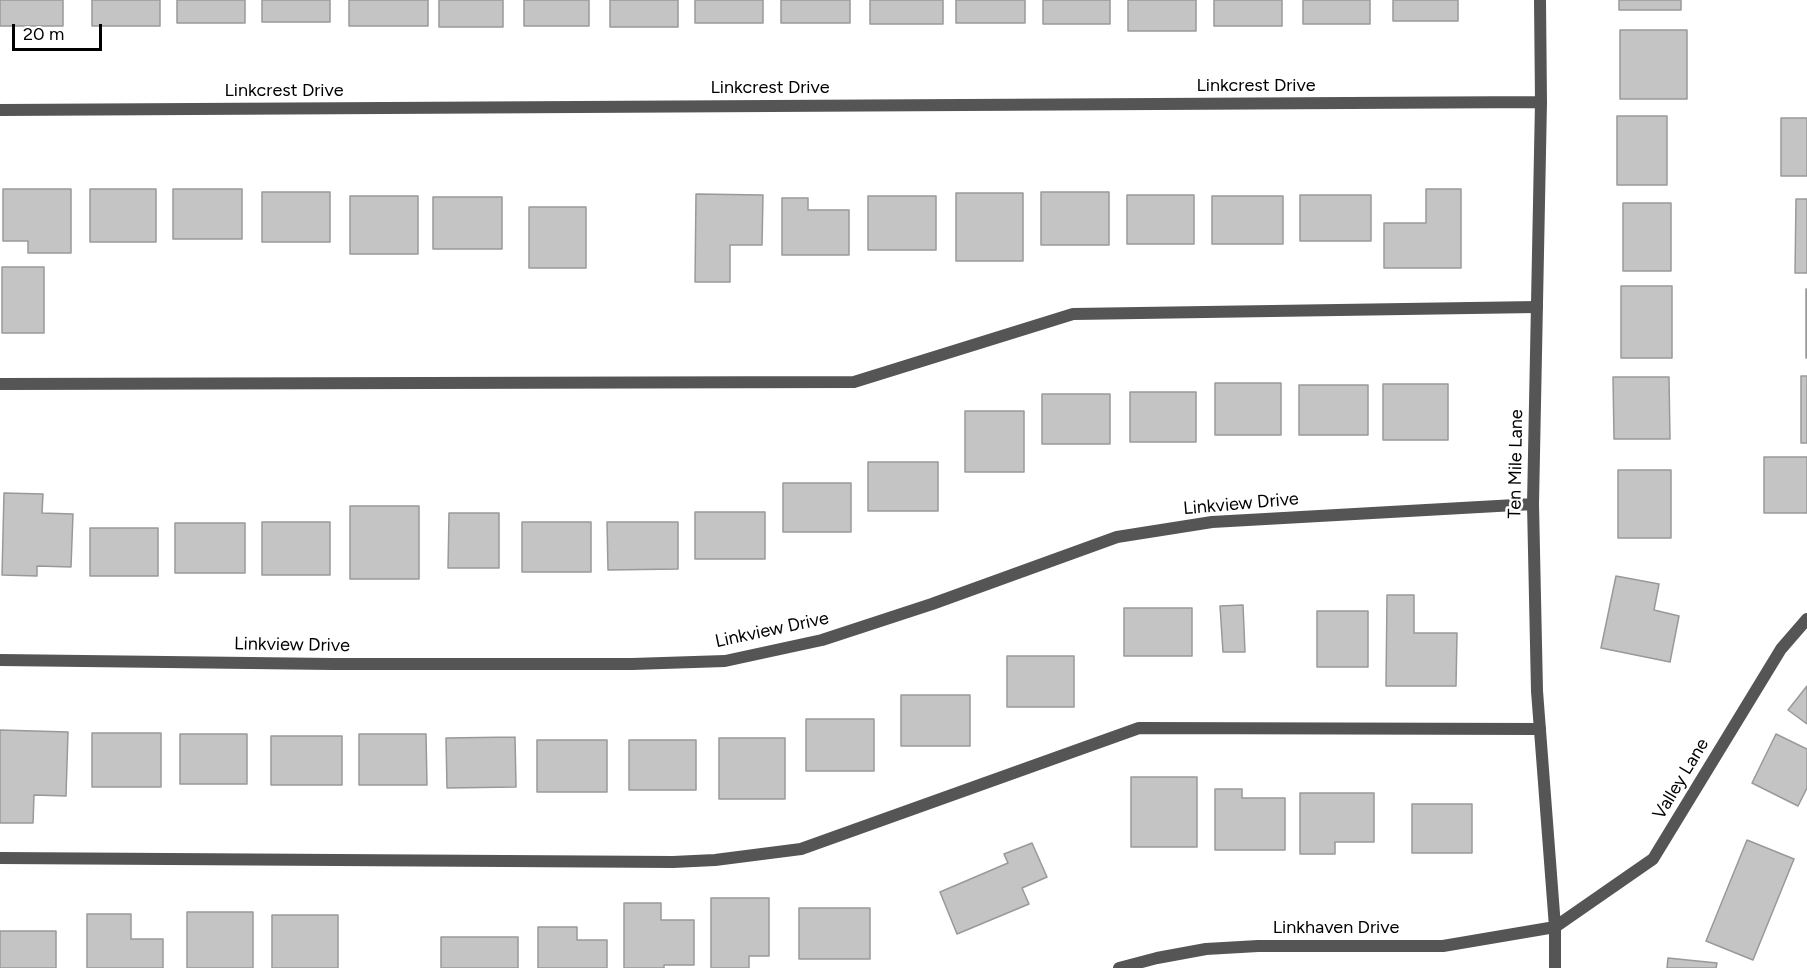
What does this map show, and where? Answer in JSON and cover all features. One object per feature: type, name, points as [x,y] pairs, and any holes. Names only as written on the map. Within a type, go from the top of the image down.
[{"type":"street","name":"Ten Mile Lane","points":[[1540,0],[1533,504],[1537,691],[1555,968]]},
{"type":"street","name":"Linkcrest Drive","points":[[0,110],[1540,102]]},
{"type":"street","points":[[0,384],[854,382],[1073,314],[1537,307]]},
{"type":"street","name":"Linkview Drive","points":[[0,660],[333,664],[632,664],[725,661],[822,640],[932,604],[1117,537],[1212,522],[1533,504]]},
{"type":"street","name":"Valley Lane","points":[[1554,927],[1653,859],[1781,649],[1807,619]]},
{"type":"street","points":[[0,858],[661,862],[715,860],[801,849],[1139,728],[1540,729]]},
{"type":"street","name":"Linkhaven Drive","points":[[1119,968],[1206,949],[1258,946],[1443,946],[1554,927]]},
{"type":"building","points":[[0,0],[63,0],[63,26],[0,26]]},
{"type":"building","points":[[92,0],[160,0],[160,26],[92,26]]},
{"type":"building","points":[[177,0],[245,0],[245,23],[177,23]]},
{"type":"building","points":[[262,0],[330,0],[330,22],[262,22]]},
{"type":"building","points":[[349,0],[428,0],[428,26],[349,26]]},
{"type":"building","points":[[439,0],[503,0],[503,27],[439,27]]},
{"type":"building","points":[[524,0],[589,0],[589,26],[524,26]]},
{"type":"building","points":[[610,0],[678,0],[678,27],[610,27]]},
{"type":"building","points":[[695,0],[763,0],[763,23],[695,23]]},
{"type":"building","points":[[781,0],[850,0],[850,23],[781,23]]},
{"type":"building","points":[[870,0],[943,0],[943,24],[870,24]]},
{"type":"building","points":[[956,0],[1025,0],[1025,23],[956,23]]},
{"type":"building","points":[[1043,0],[1110,0],[1110,24],[1043,24]]},
{"type":"building","points":[[1128,0],[1196,0],[1196,31],[1128,31]]},
{"type":"building","points":[[1214,0],[1282,0],[1282,26],[1214,26]]},
{"type":"building","points":[[1303,0],[1370,0],[1370,24],[1303,24]]},
{"type":"building","points":[[1393,0],[1458,0],[1458,21],[1393,21]]},
{"type":"building","points":[[1619,0],[1681,0],[1681,10],[1619,10]]},
{"type":"building","points":[[1620,30],[1687,30],[1687,99],[1620,99]]},
{"type":"building","points":[[1617,116],[1667,116],[1667,185],[1617,185]]},
{"type":"building","points":[[1781,118],[1807,118],[1807,176],[1781,176]]},
{"type":"building","points":[[3,189],[71,189],[71,253],[28,253],[28,241],[3,241]]},
{"type":"building","points":[[90,189],[156,189],[156,242],[90,242]]},
{"type":"building","points":[[173,189],[242,189],[242,239],[173,239]]},
{"type":"building","points":[[1426,189],[1461,189],[1461,268],[1384,268],[1384,223],[1426,223]]},
{"type":"building","points":[[262,192],[330,192],[330,242],[262,242]]},
{"type":"building","points":[[1041,192],[1109,192],[1109,245],[1041,245]]},
{"type":"building","points":[[956,193],[1023,193],[1023,261],[956,261]]},
{"type":"building","points":[[696,194],[763,195],[762,245],[730,245],[730,282],[695,282]]},
{"type":"building","points":[[1127,195],[1194,195],[1194,244],[1127,244]]},
{"type":"building","points":[[1300,195],[1371,195],[1371,241],[1300,241]]},
{"type":"building","points":[[350,196],[418,196],[418,254],[350,254]]},
{"type":"building","points":[[868,196],[936,196],[936,250],[868,250]]},
{"type":"building","points":[[1212,196],[1283,196],[1283,244],[1212,244]]},
{"type":"building","points":[[433,197],[502,197],[502,249],[433,249]]},
{"type":"building","points":[[782,198],[808,198],[808,210],[849,210],[849,255],[782,255]]},
{"type":"building","points":[[1796,199],[1807,199],[1807,273],[1795,273]]},
{"type":"building","points":[[1623,203],[1671,203],[1671,271],[1623,271]]},
{"type":"building","points":[[529,207],[586,207],[586,268],[529,268]]},
{"type":"building","points":[[2,267],[44,267],[44,333],[2,333]]},
{"type":"building","points":[[1621,286],[1672,286],[1672,358],[1621,358]]},
{"type":"building","points":[[1807,289],[1807,358],[1806,358]]},
{"type":"building","points":[[1801,376],[1807,376],[1807,443],[1801,443]]},
{"type":"building","points":[[1613,377],[1669,377],[1670,439],[1614,439]]},
{"type":"building","points":[[1215,383],[1281,383],[1281,435],[1215,435]]},
{"type":"building","points":[[1383,384],[1448,384],[1448,440],[1383,440]]},
{"type":"building","points":[[1299,385],[1368,385],[1368,435],[1299,435]]},
{"type":"building","points":[[1130,392],[1196,392],[1196,442],[1130,442]]},
{"type":"building","points":[[1042,394],[1110,394],[1110,444],[1042,444]]},
{"type":"building","points":[[965,411],[1024,411],[1024,472],[965,472]]},
{"type":"building","points":[[1764,457],[1807,457],[1807,513],[1764,513]]},
{"type":"building","points":[[868,462],[938,462],[938,511],[868,511]]},
{"type":"building","points":[[1618,470],[1671,470],[1671,538],[1618,538]]},
{"type":"building","points":[[783,483],[851,483],[851,532],[783,532]]},
{"type":"building","points":[[4,493],[43,494],[42,513],[73,514],[71,567],[37,566],[37,576],[2,575]]},
{"type":"building","points":[[350,506],[419,506],[419,579],[350,579]]},
{"type":"building","points":[[695,512],[765,512],[765,559],[695,559]]},
{"type":"building","points":[[449,513],[499,513],[499,568],[448,568]]},
{"type":"building","points":[[262,522],[330,522],[330,575],[262,575]]},
{"type":"building","points":[[522,522],[591,522],[591,572],[522,572]]},
{"type":"building","points":[[607,522],[678,522],[678,569],[608,570]]},
{"type":"building","points":[[175,523],[245,523],[245,573],[175,573]]},
{"type":"building","points":[[90,528],[158,528],[158,576],[90,576]]},
{"type":"building","points":[[1616,576],[1659,584],[1654,610],[1679,616],[1670,662],[1601,648]]},
{"type":"building","points":[[1387,595],[1414,595],[1414,633],[1457,633],[1456,686],[1386,686]]},
{"type":"building","points":[[1243,605],[1245,652],[1223,652],[1220,606]]},
{"type":"building","points":[[1124,608],[1192,608],[1192,656],[1124,656]]},
{"type":"building","points":[[1317,611],[1368,611],[1368,667],[1317,667]]},
{"type":"building","points":[[1007,656],[1074,656],[1074,707],[1007,707]]},
{"type":"building","points":[[1807,686],[1807,724],[1788,710]]},
{"type":"building","points":[[901,695],[970,695],[970,746],[901,746]]},
{"type":"building","points":[[806,719],[874,719],[874,771],[806,771]]},
{"type":"building","points":[[0,730],[68,732],[66,796],[34,795],[33,823],[0,823]]},
{"type":"building","points":[[92,733],[161,733],[161,787],[92,787]]},
{"type":"building","points":[[180,734],[247,734],[247,784],[180,784]]},
{"type":"building","points":[[359,734],[426,734],[427,785],[359,785]]},
{"type":"building","points":[[1776,734],[1807,749],[1807,788],[1798,806],[1752,783]]},
{"type":"building","points":[[271,736],[342,736],[342,785],[271,785]]},
{"type":"building","points":[[515,737],[516,787],[447,788],[446,738]]},
{"type":"building","points":[[719,738],[785,738],[785,799],[719,799]]},
{"type":"building","points":[[537,740],[607,740],[607,792],[537,792]]},
{"type":"building","points":[[629,740],[696,740],[696,790],[629,790]]},
{"type":"building","points":[[1131,777],[1197,777],[1197,847],[1131,847]]},
{"type":"building","points":[[1215,789],[1242,789],[1242,798],[1285,798],[1285,850],[1215,850]]},
{"type":"building","points":[[1300,793],[1374,793],[1374,842],[1335,842],[1335,854],[1300,854]]},
{"type":"building","points":[[1412,804],[1472,804],[1472,853],[1412,853]]},
{"type":"building","points":[[1747,840],[1794,859],[1753,960],[1706,941]]},
{"type":"building","points":[[1032,843],[1047,877],[1022,888],[1029,904],[957,934],[940,892],[1008,863],[1004,854]]},
{"type":"building","points":[[711,898],[769,898],[769,956],[749,956],[749,968],[711,968]]},
{"type":"building","points":[[624,903],[661,903],[661,920],[694,920],[694,965],[624,968]]},
{"type":"building","points":[[799,908],[870,908],[870,959],[799,959]]},
{"type":"building","points":[[187,912],[253,912],[253,968],[187,968]]},
{"type":"building","points":[[87,914],[131,914],[131,939],[163,939],[163,968],[87,968]]},
{"type":"building","points":[[272,915],[338,915],[338,968],[272,968]]},
{"type":"building","points":[[538,927],[577,927],[577,940],[607,940],[607,968],[538,968]]},
{"type":"building","points":[[0,931],[56,931],[56,968],[0,968]]},
{"type":"building","points":[[441,937],[518,937],[518,968],[441,968]]},
{"type":"building","points":[[1668,958],[1717,963],[1716,968],[1667,968]]}]
